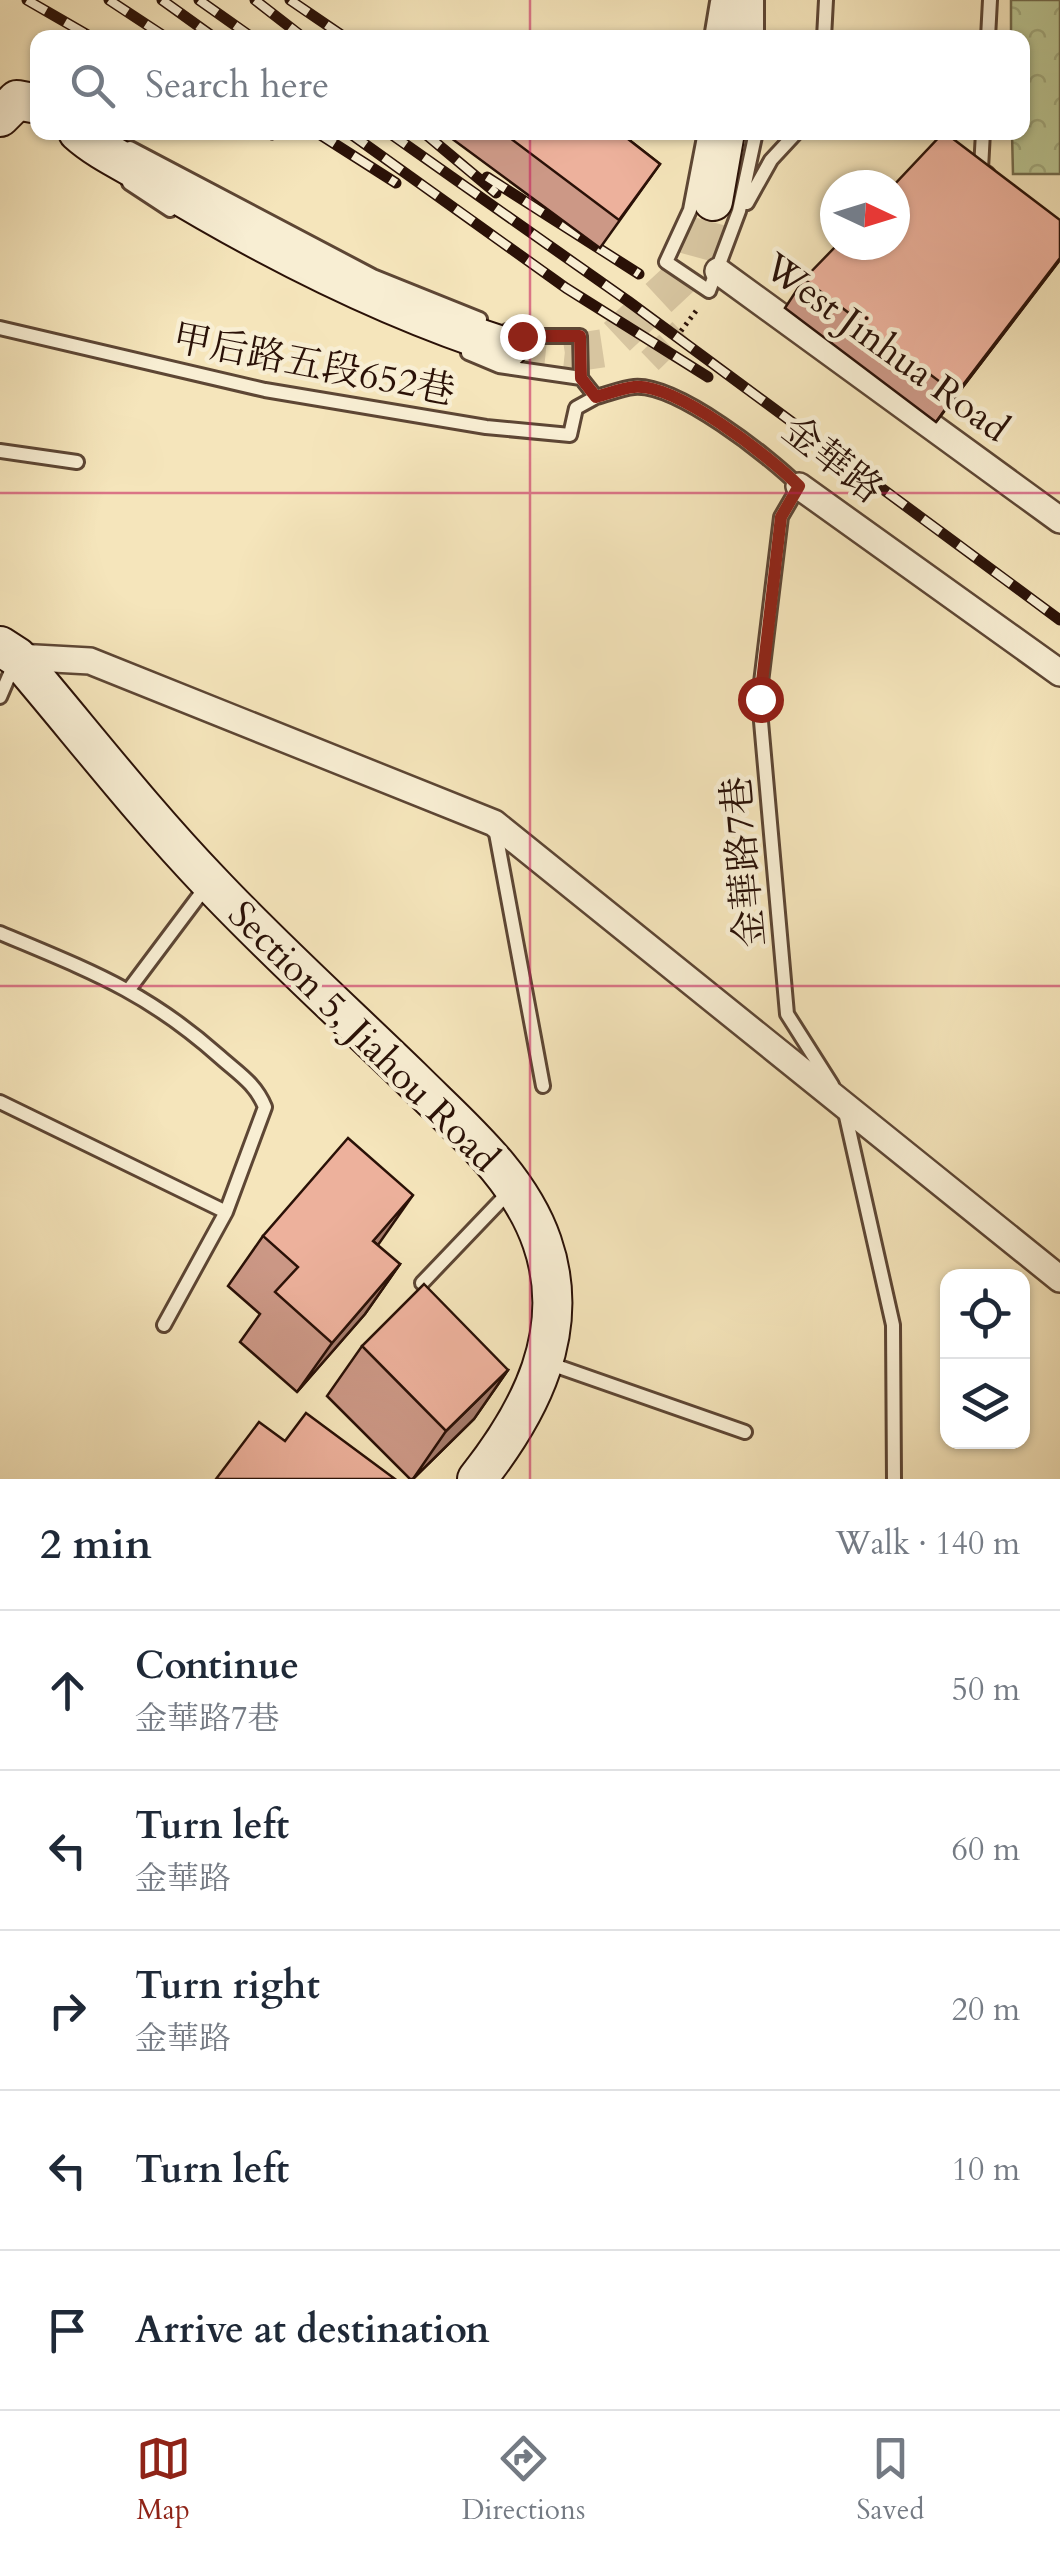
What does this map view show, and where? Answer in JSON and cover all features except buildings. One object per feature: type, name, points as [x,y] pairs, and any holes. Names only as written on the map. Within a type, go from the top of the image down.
[{"type":"main road","points":[[732,0],[732,30]]},
{"type":"main road","points":[[0,117],[18,100],[30,102]]},
{"type":"main road","points":[[90,140],[192,203],[322,271],[414,314],[508,348]]},
{"type":"main road","points":[[724,214],[726,140]]},
{"type":"main road","name":"Section 5, Jiahou Road","points":[[9,652],[209,882],[483,1150],[525,1201],[543,1244],[552,1287],[545,1362],[516,1429],[477,1479]]},
{"type":"street","name":"West Jinhua Road","points":[[713,281],[1060,520]]},
{"type":"street","name":"金華路","points":[[799,486],[1060,673]]},
{"type":"street","points":[[9,652],[90,661],[494,823],[1060,1279]]},
{"type":"lane","points":[[712,30],[718,0]]},
{"type":"lane","points":[[757,0],[757,30]]},
{"type":"lane","points":[[824,30],[826,0]]},
{"type":"lane","points":[[988,30],[990,0]]},
{"type":"lane","points":[[86,140],[143,196],[176,214]]},
{"type":"lane","points":[[102,140],[140,150],[373,276],[522,336],[580,336],[581,378],[596,397]]},
{"type":"lane","points":[[703,140],[690,210],[666,262],[713,281],[724,214],[753,140]]},
{"type":"lane","points":[[724,214],[790,140]]},
{"type":"lane","points":[[983,140],[981,169],[996,181]]},
{"type":"lane","points":[[210,231],[326,292],[499,366],[581,378]]},
{"type":"lane","name":"甲后路五段652巷","points":[[0,328],[265,390],[486,427],[570,435],[576,408],[596,397]]},
{"type":"lane","name":"金華路","points":[[596,397],[637,386],[663,395],[734,430],[799,486]]},
{"type":"lane","points":[[0,452],[77,462]]},
{"type":"lane","name":"金華路7巷","points":[[799,486],[781,517],[760,699],[786,1014],[843,1102]]},
{"type":"lane","points":[[0,697],[9,652]]},
{"type":"lane","points":[[494,823],[543,1086]]},
{"type":"lane","points":[[130,988],[209,882]]},
{"type":"lane","points":[[0,932],[130,988],[172,1014],[257,1086],[266,1107],[226,1212],[164,1325]]},
{"type":"lane","points":[[0,1102],[226,1212]]},
{"type":"lane","points":[[843,1102],[893,1324],[894,1479]]},
{"type":"lane","points":[[422,1283],[514,1187]]},
{"type":"lane","points":[[545,1362],[745,1432]]},
{"type":"path","points":[[680,331],[713,281]]},
{"type":"green space","points":[[1011,0],[1060,0],[1060,174],[1013,174],[1012,140],[1030,140],[1030,30],[1011,30]]},
{"type":"tunnel","points":[[508,348],[565,354],[605,348],[696,263],[713,201]]},
{"type":"tunnel","points":[[650,361],[681,331]]},
{"type":"railway","points":[[27,0],[79,30]]},
{"type":"railway","points":[[109,0],[155,30]]},
{"type":"railway","points":[[162,0],[204,30]]},
{"type":"railway","points":[[199,0],[242,30]]},
{"type":"railway","points":[[255,0],[294,30]]},
{"type":"railway","points":[[290,0],[334,30]]},
{"type":"railway","points":[[329,140],[396,183]]},
{"type":"railway","points":[[359,140],[566,288],[708,377]]},
{"type":"railway","points":[[399,140],[628,301],[1060,620]]},
{"type":"railway","points":[[433,140],[496,193]]},
{"type":"railway","points":[[487,177],[639,274]]},
{"type":"route","points":[[522,336],[580,336],[581,378],[596,397],[637,386],[663,395],[734,430],[770,457],[799,486],[786,502],[781,517],[760,699]]}]
